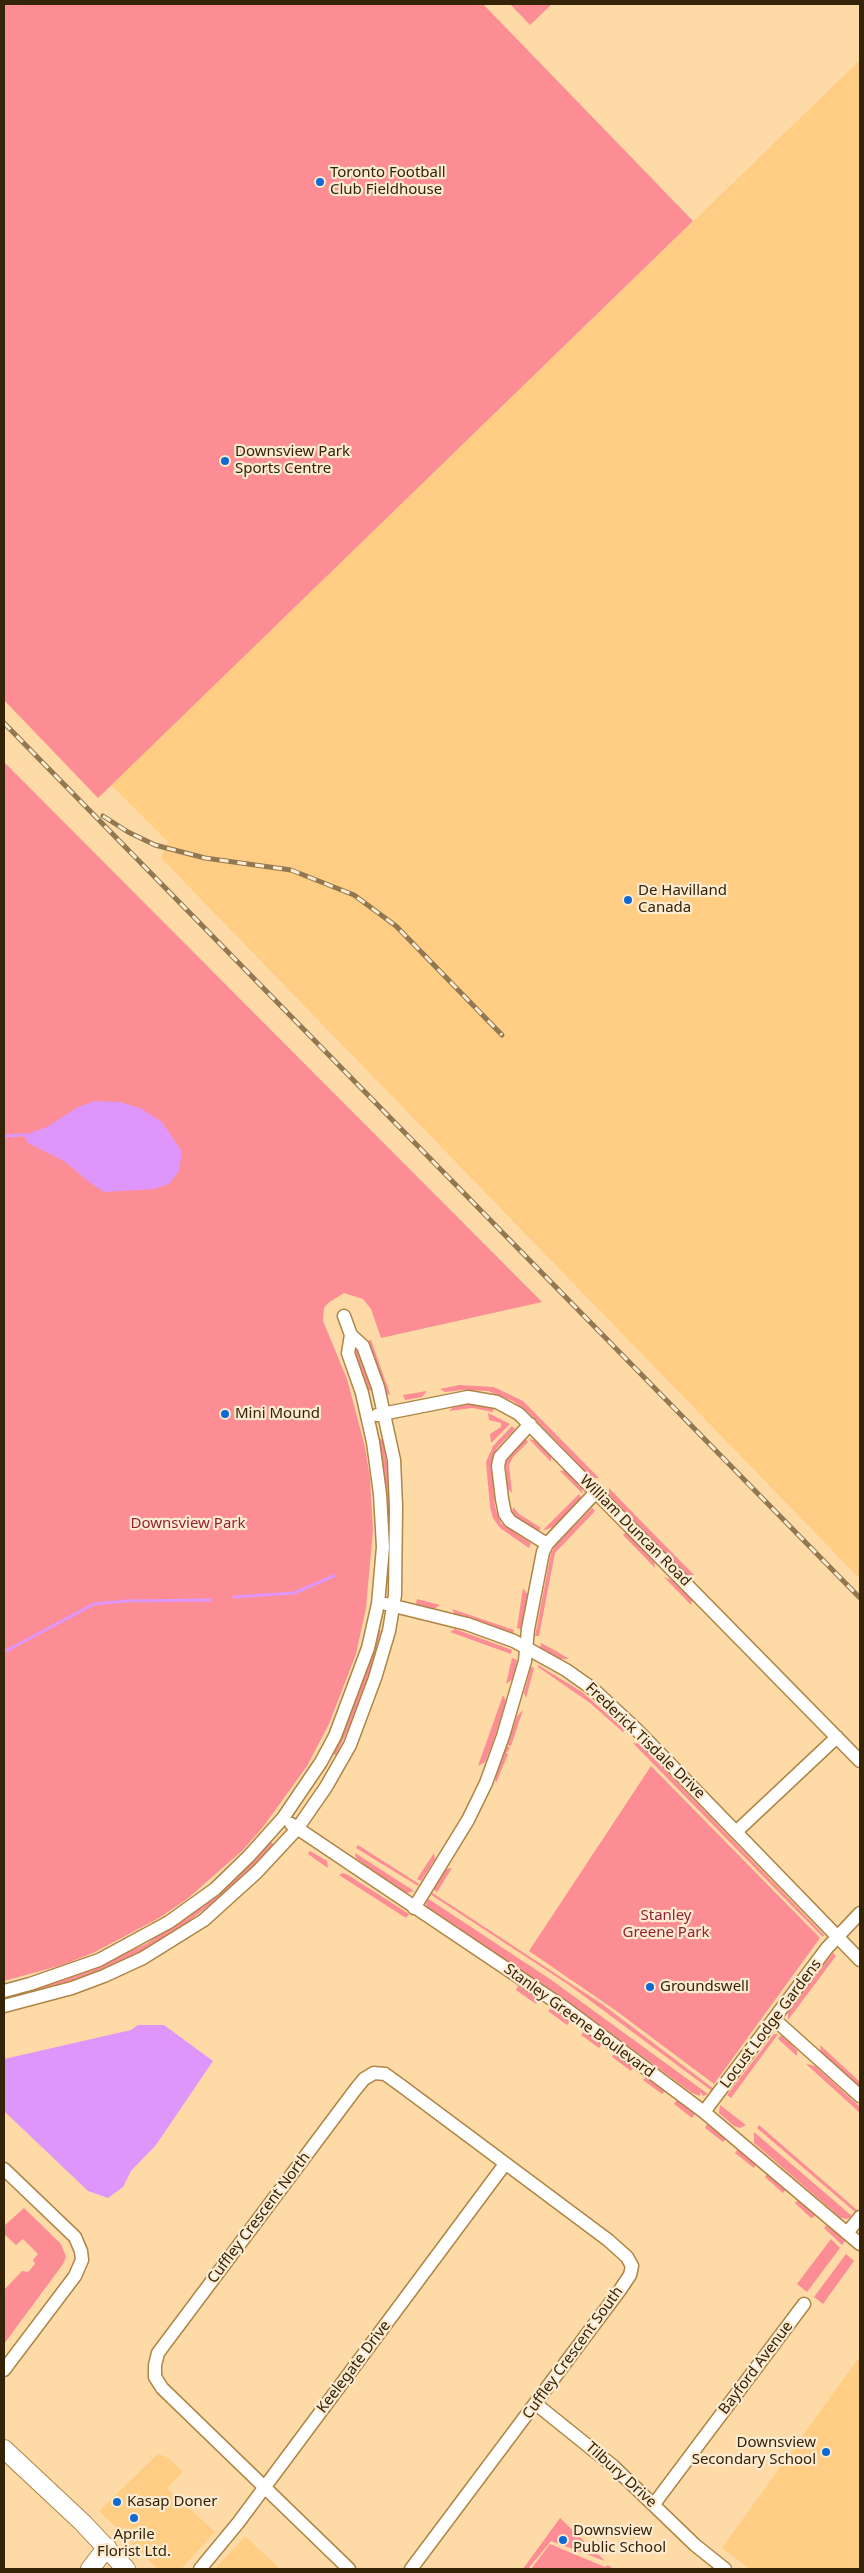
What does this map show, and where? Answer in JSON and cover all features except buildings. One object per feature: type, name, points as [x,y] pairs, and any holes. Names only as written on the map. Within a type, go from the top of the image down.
[{"type":"main road","points":[[4,2449],[107,2547],[126,2569]]},
{"type":"main road","points":[[90,2569],[107,2547]]},
{"type":"street","points":[[4,2006],[72,1988],[104,1976],[178,1938],[228,1901],[258,1872],[297,1829],[326,1787],[350,1746],[375,1678],[389,1631],[397,1554],[394,1470],[384,1413],[363,1346],[351,1335],[344,1316]]},
{"type":"street","points":[[4,1990],[30,1984],[99,1960],[169,1922],[216,1889],[283,1818],[321,1762],[335,1736],[363,1664],[378,1604],[383,1547],[380,1494],[374,1442],[348,1353],[351,1335]]},
{"type":"street","name":"William Duncan Road","points":[[368,1417],[453,1399],[475,1397],[497,1402],[510,1408],[530,1424],[860,1761]]},
{"type":"street","points":[[530,1424],[500,1457],[498,1466],[502,1499],[505,1514],[510,1521],[547,1544]]},
{"type":"street","points":[[414,1908],[456,1841],[486,1783],[516,1698],[527,1648],[541,1562],[547,1544],[596,1492]]},
{"type":"street","name":"Frederick Tisdale Drive","points":[[378,1604],[393,1605],[467,1624],[527,1648],[566,1670],[609,1703],[737,1831],[860,1960]]},
{"type":"street","points":[[737,1831],[837,1737]]},
{"type":"street","name":"Stanley Greene Boulevard","points":[[283,1818],[565,2008],[704,2112],[860,2244]]},
{"type":"street","name":"Locust Lodge Gardens","points":[[704,2112],[837,1936],[860,1913]]},
{"type":"street","points":[[774,2019],[860,2096]]},
{"type":"street","name":"Cuffley Crescent North","points":[[265,2486],[162,2388],[155,2377],[155,2364],[158,2353],[343,2106],[364,2079],[374,2073],[385,2074],[505,2164]]},
{"type":"street","name":"Cuffley Crescent South","points":[[411,2569],[536,2404],[630,2275],[632,2266],[627,2257],[608,2240],[505,2164]]},
{"type":"street","name":"Keelegate Drive","points":[[200,2569],[265,2486],[505,2164]]},
{"type":"street","points":[[4,2168],[75,2237],[81,2251],[82,2260],[75,2276],[4,2370]]},
{"type":"street","points":[[847,2233],[860,2217]]},
{"type":"street","name":"Bayford Avenue","points":[[654,2504],[804,2304]]},
{"type":"street","name":"Tilbury Drive","points":[[536,2404],[585,2443],[654,2504],[695,2545],[725,2569]]},
{"type":"street","points":[[265,2486],[349,2569]]},
{"type":"shaded area","points":[[860,60],[860,1579],[161,858],[168,842],[111,785]]},
{"type":"shaded area","points":[[95,1101],[120,1102],[140,1108],[162,1122],[182,1152],[179,1171],[169,1184],[154,1189],[104,1192],[64,1161],[28,1143],[24,1135],[47,1127],[78,1107]]},
{"type":"shaded area","points":[[138,2025],[164,2025],[213,2061],[156,2145],[131,2171],[123,2187],[108,2198],[88,2191],[4,2111],[4,2059],[131,2030]]},
{"type":"shaded area","name":"Downsview Secondary School","points":[[860,2356],[860,2569],[750,2569],[722,2548]]},
{"type":"shaded area","points":[[158,2454],[167,2457],[183,2472],[167,2488],[215,2532],[181,2569],[158,2569],[99,2511]]},
{"type":"shaded area","points":[[245,2536],[261,2551],[280,2569],[215,2569]]},
{"type":"green space","name":"Downsview Park Sports Centre","points":[[4,4],[483,4],[693,221],[98,798],[4,700]]},
{"type":"green space","points":[[510,4],[552,4],[530,25]]},
{"type":"green space","name":"Downsview Park","points":[[4,762],[542,1302],[381,1338],[371,1309],[363,1299],[344,1293],[328,1303],[324,1308],[323,1321],[347,1379],[365,1447],[370,1478],[373,1530],[366,1608],[356,1654],[329,1724],[307,1766],[263,1827],[243,1850],[187,1899],[159,1918],[93,1953],[62,1965],[4,1981]]},
{"type":"green space","points":[[371,1340],[390,1394],[387,1395],[368,1341]]},
{"type":"green space","points":[[357,1349],[372,1390],[367,1391],[353,1350]]},
{"type":"green space","points":[[459,1385],[494,1387],[523,1401],[599,1478],[592,1478],[529,1413],[513,1401],[488,1391],[463,1390],[445,1392],[440,1389]]},
{"type":"green space","points":[[427,1391],[422,1397],[405,1400],[403,1395]]},
{"type":"green space","points":[[483,1404],[494,1408],[493,1412],[472,1408],[449,1411],[454,1406]]},
{"type":"green space","points":[[488,1413],[510,1424],[491,1443],[490,1434],[501,1427],[501,1423],[489,1420]]},
{"type":"green space","points":[[512,1426],[515,1429],[497,1448],[491,1462],[495,1507],[501,1523],[531,1543],[529,1548],[500,1528],[493,1518],[490,1507],[486,1462],[493,1446]]},
{"type":"green space","points":[[379,1439],[383,1439],[388,1470],[392,1533],[388,1533],[386,1493]]},
{"type":"green space","points":[[526,1439],[528,1442],[513,1457],[509,1465],[512,1493],[507,1488],[506,1463],[510,1455]]},
{"type":"green space","points":[[529,1439],[534,1440],[551,1456],[551,1462]]},
{"type":"green space","points":[[565,1470],[582,1488],[583,1494],[560,1471]]},
{"type":"green space","points":[[609,1488],[694,1575],[687,1575],[609,1495]]},
{"type":"green space","points":[[579,1494],[582,1499],[553,1527],[542,1531]]},
{"type":"green space","points":[[513,1507],[519,1514],[541,1528],[538,1531],[518,1519],[512,1512]]},
{"type":"green space","points":[[592,1508],[595,1511],[555,1553],[539,1636],[535,1636],[551,1553],[556,1545]]},
{"type":"green space","points":[[626,1532],[654,1562],[655,1568],[623,1535]]},
{"type":"green space","points":[[664,1577],[672,1580],[692,1600],[691,1605]]},
{"type":"green space","points":[[523,1588],[528,1595],[521,1629],[517,1628]]},
{"type":"green space","points":[[417,1599],[440,1605],[434,1609],[416,1604]]},
{"type":"green space","points":[[452,1609],[514,1630],[513,1634],[455,1615]]},
{"type":"green space","points":[[455,1629],[512,1650],[511,1654],[450,1632]]},
{"type":"green space","points":[[377,1630],[381,1631],[368,1679],[352,1721],[336,1755],[332,1753],[364,1678]]},
{"type":"green space","points":[[541,1643],[569,1659],[560,1659],[540,1648]]},
{"type":"green space","points":[[512,1658],[517,1660],[513,1679],[506,1684]]},
{"type":"green space","points":[[538,1665],[582,1692],[623,1728],[624,1733],[590,1703],[538,1667]]},
{"type":"green space","points":[[531,1667],[534,1668],[526,1698],[524,1693]]},
{"type":"green space","points":[[503,1695],[506,1701],[493,1742],[485,1762],[478,1766]]},
{"type":"green space","points":[[523,1710],[511,1746],[507,1745],[517,1716]]},
{"type":"green space","points":[[633,1743],[640,1744],[824,1935],[823,1937],[795,1909]]},
{"type":"green space","points":[[507,1746],[510,1748],[506,1753],[508,1754],[496,1783],[495,1776]]},
{"type":"green space","name":"Stanley Greene Park","points":[[651,1766],[820,1938],[714,2084],[615,2010],[529,1951]]},
{"type":"green space","points":[[271,1842],[274,1845],[225,1894],[178,1929],[148,1948],[99,1972],[69,1983],[9,2000],[8,1996],[76,1976],[146,1944],[210,1900]]},
{"type":"green space","points":[[358,1845],[419,1884],[418,1886],[356,1848]]},
{"type":"green space","points":[[310,1851],[327,1861],[328,1868],[308,1854]]},
{"type":"green space","points":[[355,1853],[414,1891],[403,1894],[356,1858]]},
{"type":"green space","points":[[434,1853],[435,1859],[421,1881],[417,1879]]},
{"type":"green space","points":[[452,1868],[437,1892],[433,1889],[446,1869]]},
{"type":"green space","points":[[343,1873],[409,1914],[406,1918],[339,1875]]},
{"type":"green space","points":[[431,1892],[602,2004],[714,2089],[712,2091],[569,1985],[430,1894]]},
{"type":"green space","points":[[427,1898],[550,1979],[708,2094],[703,2096],[700,2092],[700,2096],[692,2093],[563,1998],[430,1911],[426,1905]]},
{"type":"green space","points":[[833,1953],[836,1956],[788,2020],[788,2012]]},
{"type":"green space","points":[[518,1986],[539,1999],[536,2004],[516,1990]]},
{"type":"green space","points":[[551,2008],[570,2021],[567,2025],[548,2011]]},
{"type":"green space","points":[[584,2031],[602,2044],[599,2048],[581,2035]]},
{"type":"green space","points":[[774,2034],[778,2034],[731,2098],[727,2095]]},
{"type":"green space","points":[[781,2035],[797,2050],[797,2056],[778,2039]]},
{"type":"green space","points":[[820,2045],[860,2082],[860,2087],[821,2052]]},
{"type":"green space","points":[[615,2053],[634,2067],[631,2071],[612,2057]]},
{"type":"green space","points":[[806,2064],[815,2066],[860,2107],[860,2113]]},
{"type":"green space","points":[[646,2077],[665,2091],[662,2094],[643,2080]]},
{"type":"green space","points":[[677,2100],[695,2114],[692,2118],[674,2104]]},
{"type":"green space","points":[[720,2105],[746,2125],[740,2128],[734,2126],[719,2113]]},
{"type":"green space","points":[[707,2124],[726,2139],[723,2142],[705,2128]]},
{"type":"green space","points":[[759,2125],[857,2210],[855,2212],[757,2128]]},
{"type":"green space","points":[[754,2132],[852,2216],[847,2219],[841,2218],[754,2143]]},
{"type":"green space","points":[[738,2149],[756,2164],[754,2168],[735,2153]]},
{"type":"green space","points":[[767,2174],[786,2189],[783,2193],[765,2177]]},
{"type":"green space","points":[[798,2200],[815,2215],[814,2217],[811,2218],[795,2203]]},
{"type":"green space","points":[[24,2208],[61,2244],[66,2257],[63,2264],[4,2344],[4,2290],[22,2271],[28,2272],[35,2264],[33,2260],[38,2254],[23,2239],[16,2245],[4,2234],[4,2226]]},
{"type":"green space","points":[[827,2225],[845,2241],[842,2245],[824,2228]]},
{"type":"green space","points":[[831,2239],[840,2248],[807,2292],[797,2284]]},
{"type":"green space","points":[[846,2254],[854,2261],[823,2304],[814,2297]]},
{"type":"green space","points":[[560,2518],[605,2561],[551,2541],[528,2569],[523,2569]]},
{"type":"green space","points":[[550,2544],[605,2567],[608,2565],[613,2569],[531,2569]]},
{"type":"waterway","points":[[4,1136],[24,1135]]},
{"type":"waterway","points":[[234,1597],[294,1593],[334,1576]]},
{"type":"waterway","points":[[4,1652],[94,1604],[126,1601],[210,1600]]},
{"type":"railway","points":[[4,723],[860,1598]]},
{"type":"railway","points":[[103,816],[128,832],[155,845],[205,858],[291,870],[354,895],[396,926],[502,1035]]},
{"type":"place","name":"Toronto Football Club Fieldhouse","points":[[320,182]]},
{"type":"place","name":"Downsview Park Sports Centre","points":[[225,461]]},
{"type":"place","name":"De Havilland Canada","points":[[628,900]]},
{"type":"place","name":"Mini Mound","points":[[225,1414]]},
{"type":"place","name":"Groundswell","points":[[650,1987]]},
{"type":"place","name":"Downsview Secondary School","points":[[826,2452]]},
{"type":"place","name":"Kasap Doner","points":[[117,2502]]},
{"type":"place","name":"Aprile Florist Ltd.","points":[[134,2518]]},
{"type":"place","name":"Downsview Public School","points":[[563,2540]]}]
